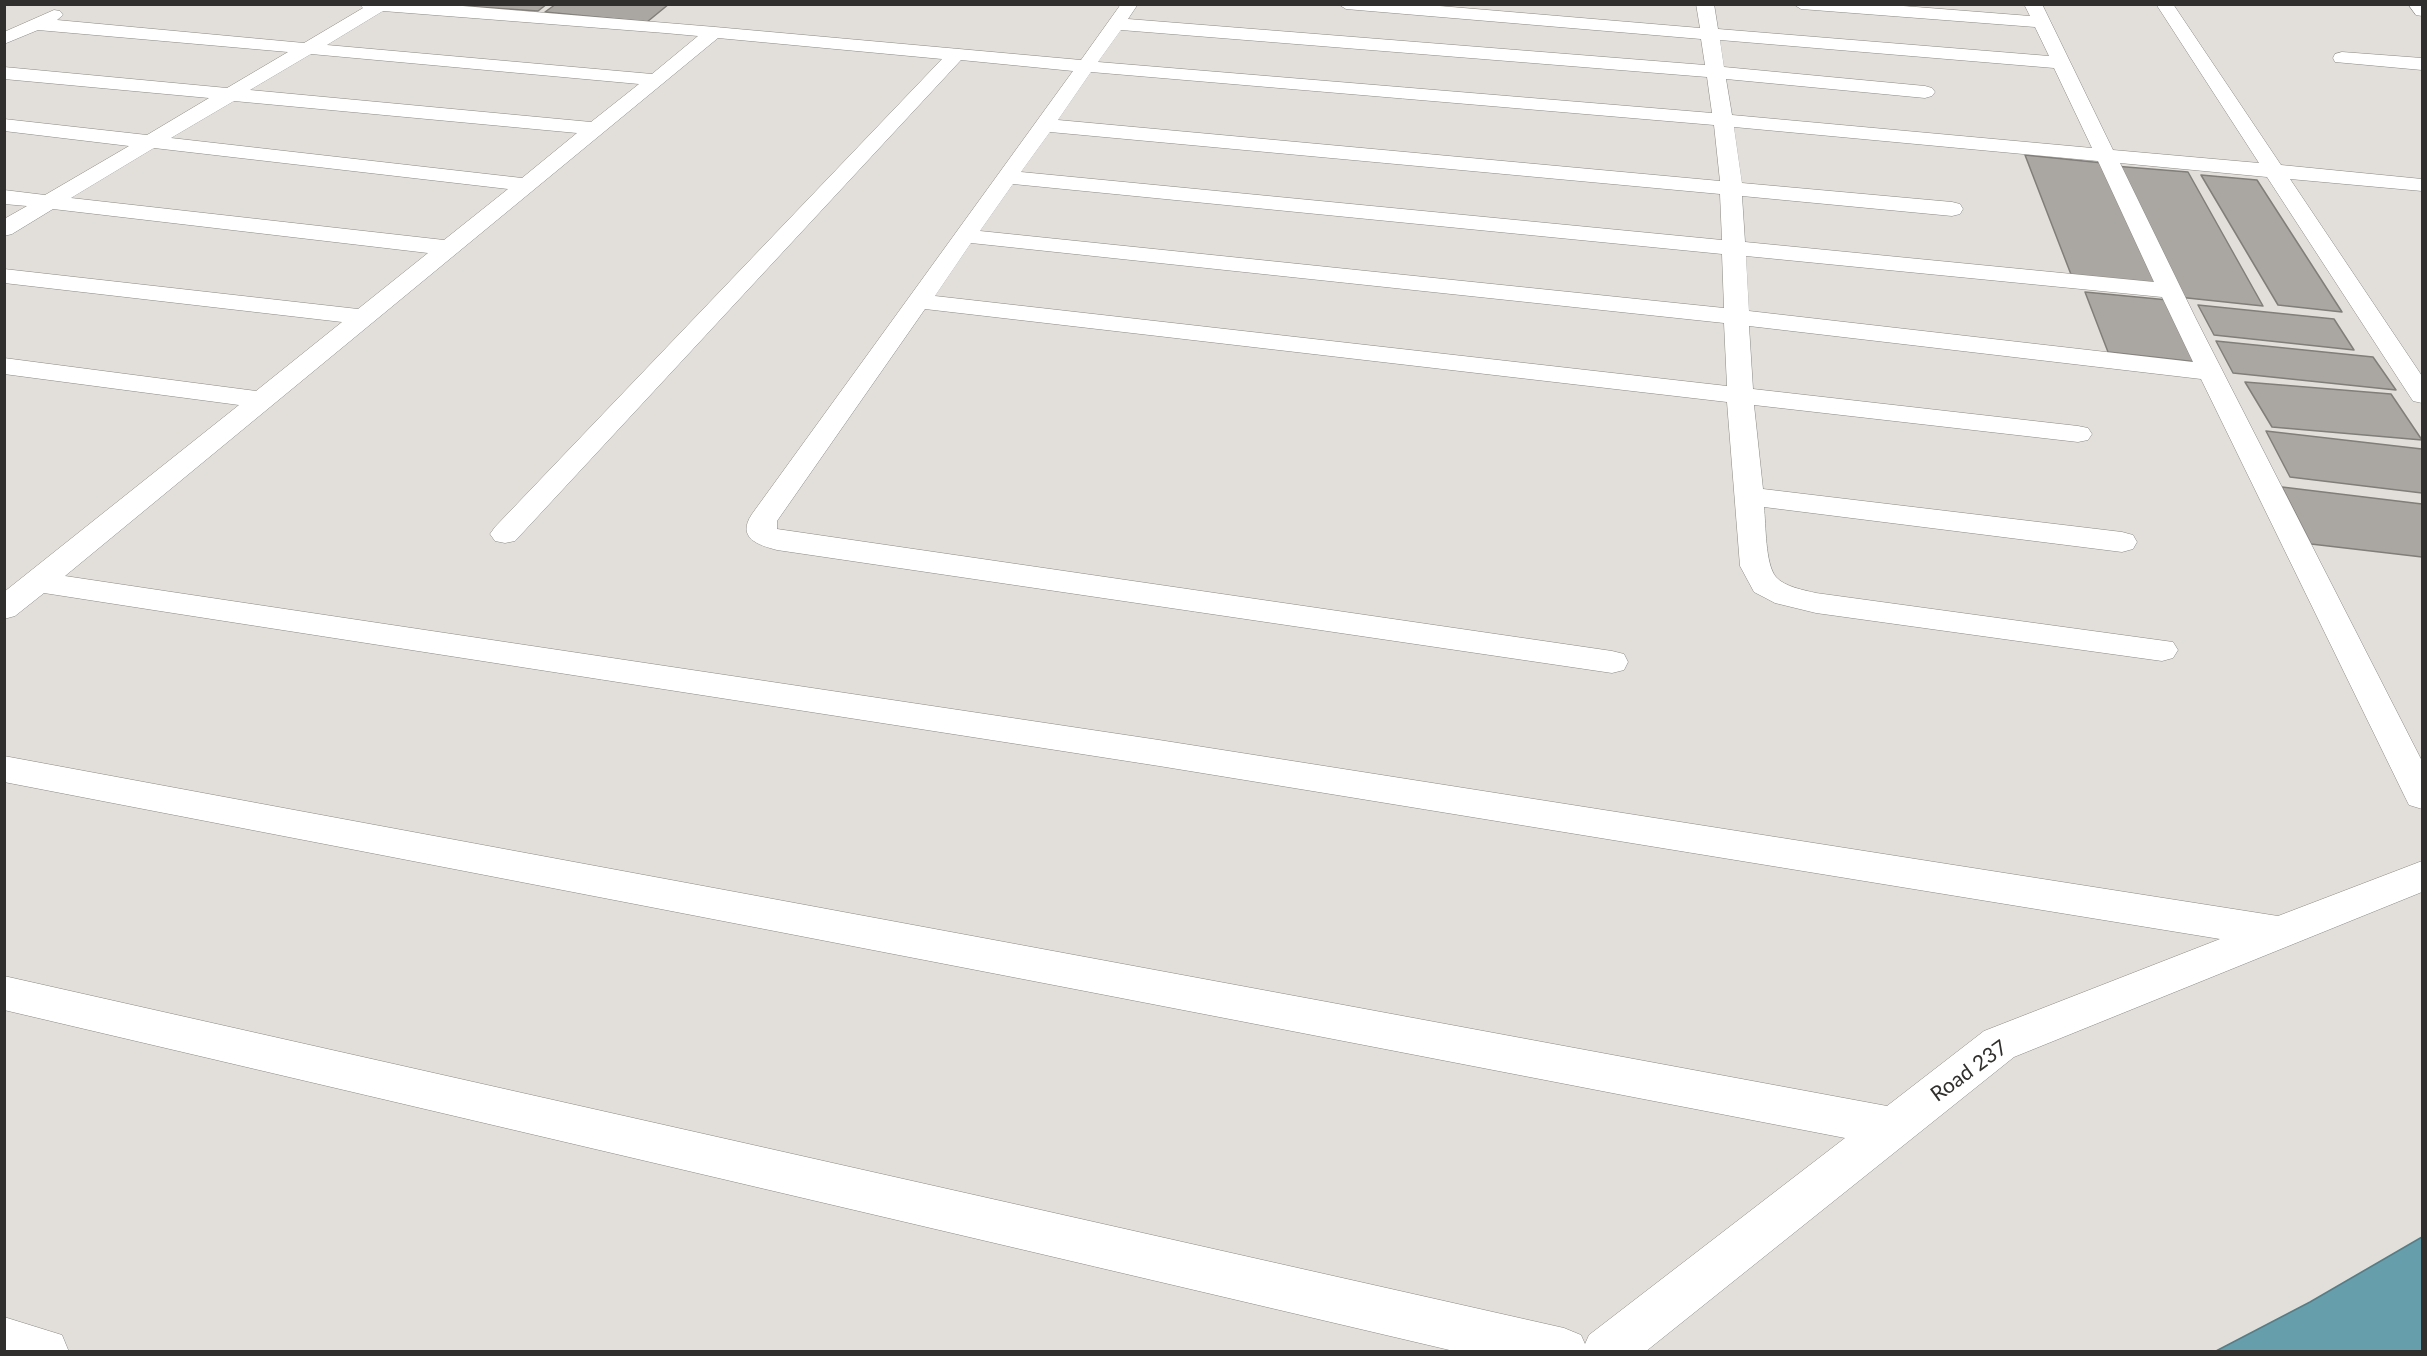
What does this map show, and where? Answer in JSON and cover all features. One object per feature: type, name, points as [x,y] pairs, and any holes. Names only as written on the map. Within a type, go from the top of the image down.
[{"type":"street","points":[[532,17],[550,4]]},
{"type":"street","points":[[1346,4],[2061,63]]},
{"type":"street","points":[[1705,4],[1731,190],[1740,394],[1755,566],[1766,585],[1786,596],[1828,604],[2162,650]]},
{"type":"street","points":[[1801,4],[2037,13],[2170,291],[2422,795]]},
{"type":"street","points":[[2164,4],[2422,395]]},
{"type":"street","points":[[2416,4],[2422,11]]},
{"type":"street","points":[[4,229],[309,48],[376,5],[715,32],[1723,120],[2422,185]]},
{"type":"street","points":[[4,39],[66,9]]},
{"type":"street","points":[[665,28],[688,10]]},
{"type":"street","points":[[1612,662],[777,540],[762,534],[762,521],[1124,14],[1925,92]]},
{"type":"street","points":[[36,24],[657,80]]},
{"type":"street","points":[[4,609],[715,32]]},
{"type":"street","points":[[506,534],[957,54]]},
{"type":"street","points":[[2342,58],[2422,64]]},
{"type":"street","points":[[4,73],[595,129]]},
{"type":"street","points":[[4,125],[527,184]]},
{"type":"street","points":[[1045,125],[1952,209]]},
{"type":"street","points":[[1008,177],[2170,291]]},
{"type":"street","points":[[4,197],[449,248]]},
{"type":"street","points":[[966,236],[1737,317],[2211,372]]},
{"type":"street","points":[[4,276],[364,317]]},
{"type":"street","points":[[919,301],[2078,434]]},
{"type":"street","points":[[4,366],[262,400]]},
{"type":"street","points":[[1749,496],[2122,542]]},
{"type":"street","points":[[38,582],[1159,753],[2281,933]]},
{"type":"street","points":[[4,769],[1892,1127]]},
{"type":"street","name":"Road 237","points":[[1606,1352],[1999,1044],[2422,876]]},
{"type":"street","points":[[4,993],[1564,1352]]},
{"type":"street","points":[[4,1341],[45,1352]]},
{"type":"water","points":[[2422,1237],[2422,1351],[2216,1351],[2310,1302]]},
{"type":"building","points":[[428,4],[547,4],[538,11]]},
{"type":"building","points":[[556,4],[669,4],[647,22],[545,12]]},
{"type":"building","points":[[2025,155],[2103,163],[2160,286],[2072,277]]},
{"type":"building","points":[[2114,166],[2188,172],[2263,306],[2178,297]]},
{"type":"building","points":[[2201,175],[2257,180],[2342,312],[2278,305]]},
{"type":"building","points":[[2085,292],[2168,300],[2197,362],[2108,352]]},
{"type":"building","points":[[2198,305],[2334,319],[2354,350],[2214,335]]},
{"type":"building","points":[[2216,341],[2373,357],[2396,390],[2233,373]]},
{"type":"building","points":[[2245,382],[2391,394],[2422,440],[2272,427]]},
{"type":"building","points":[[2266,431],[2422,449],[2422,493],[2290,477]]},
{"type":"building","points":[[2282,487],[2422,504],[2422,557],[2311,544]]}]
